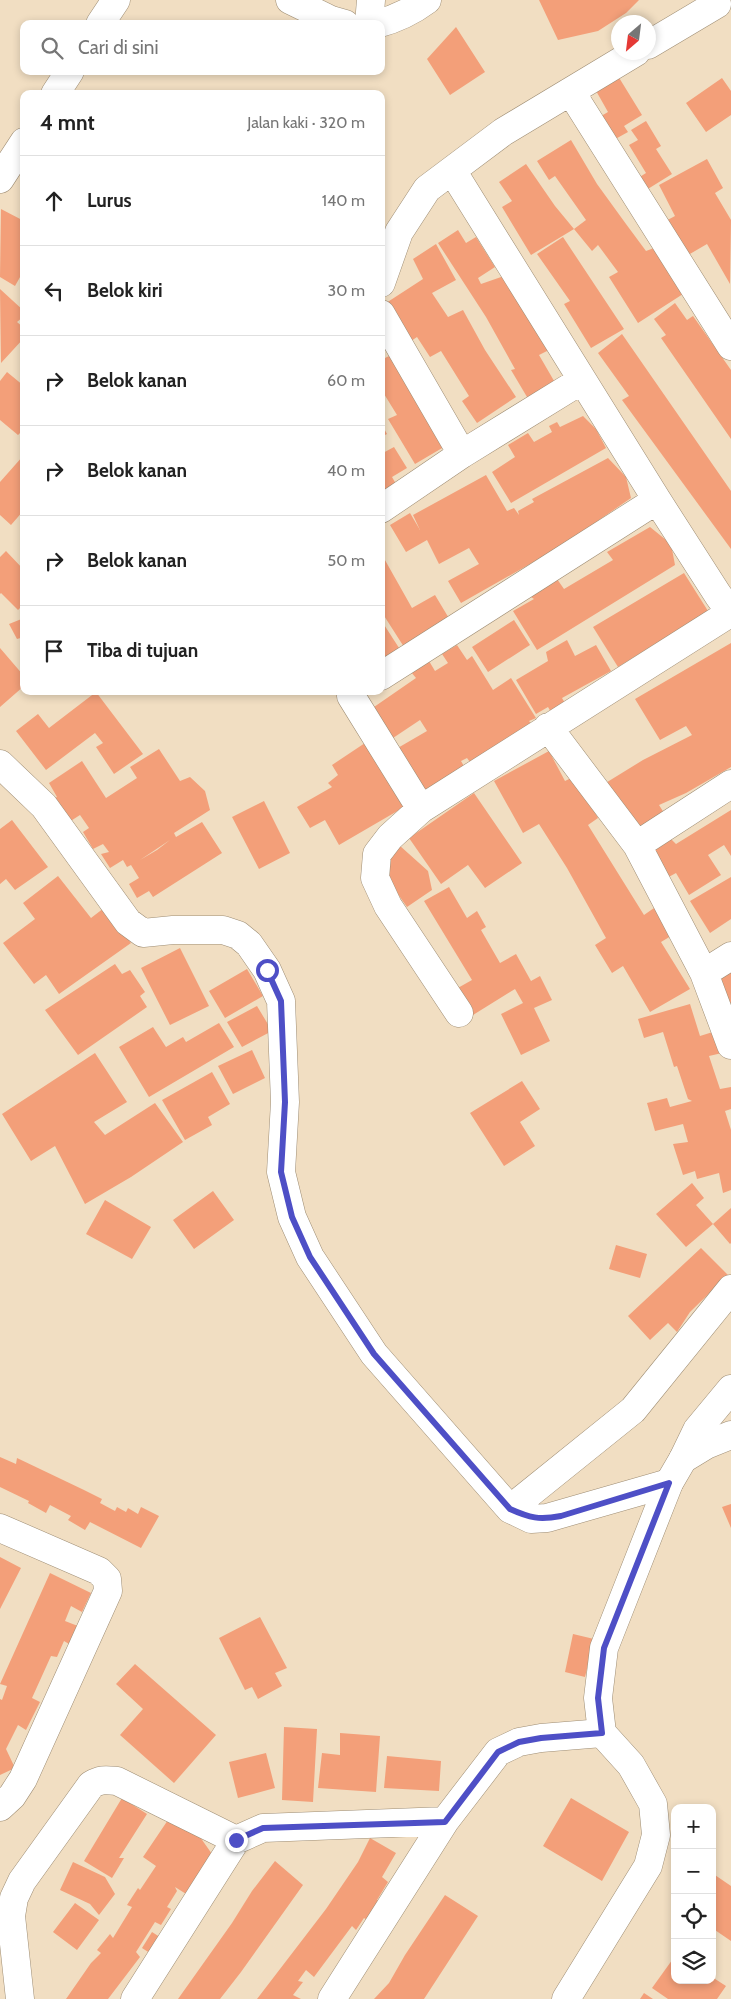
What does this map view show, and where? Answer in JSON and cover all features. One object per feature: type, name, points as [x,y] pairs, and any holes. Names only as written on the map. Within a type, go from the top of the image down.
[{"type":"street","points":[[103,20],[116,0]]},
{"type":"street","points":[[290,0],[331,20]]},
{"type":"street","points":[[369,20],[371,0]]},
{"type":"street","points":[[385,22],[412,11],[427,0]]},
{"type":"street","points":[[656,41],[721,9]]},
{"type":"street","points":[[385,272],[399,232],[427,189],[453,172],[503,132],[623,60]]},
{"type":"street","points":[[58,90],[67,75]]},
{"type":"street","points":[[571,92],[731,346]]},
{"type":"street","points":[[0,179],[20,148]]},
{"type":"street","points":[[453,172],[657,500],[731,613],[420,808],[390,837],[377,854],[375,878],[388,906],[459,1013]]},
{"type":"street","points":[[385,321],[462,454]]},
{"type":"street","points":[[385,506],[462,454],[582,380]]},
{"type":"street","points":[[385,673],[657,500]]},
{"type":"street","points":[[353,695],[420,808]]},
{"type":"street","points":[[548,727],[637,845],[704,973],[731,1045]]},
{"type":"street","points":[[0,764],[44,806],[128,922],[143,933],[173,930],[223,930],[238,935],[249,944],[267,970],[281,1001],[285,1102],[281,1172],[292,1217],[299,1233],[310,1257],[374,1354],[510,1509],[531,1518],[547,1518],[669,1483]]},
{"type":"street","points":[[637,845],[731,784]]},
{"type":"street","points":[[704,973],[731,956]]},
{"type":"street","points":[[510,1509],[633,1410],[731,1289]]},
{"type":"street","points":[[566,1999],[648,1866],[656,1835],[653,1804],[631,1765],[602,1733],[598,1698],[604,1648],[669,1483],[697,1430],[731,1389]]},
{"type":"street","points":[[683,1459],[706,1445],[731,1435]]},
{"type":"street","points":[[0,1528],[99,1571],[107,1578],[108,1591],[24,1779],[12,1796],[1,1805]]},
{"type":"street","points":[[332,1999],[445,1822],[498,1752],[526,1740],[602,1733]]},
{"type":"street","points":[[20,1999],[11,1916],[14,1898],[22,1881],[92,1785],[99,1780],[117,1782],[236,1840]]},
{"type":"street","points":[[135,1999],[236,1840],[263,1828],[445,1822]]},
{"type":"building","points":[[539,0],[639,0],[623,15],[611,15],[611,23],[598,31],[558,40]]},
{"type":"building","points":[[456,27],[485,72],[450,95],[427,59]]},
{"type":"building","points":[[618,76],[642,115],[624,126],[628,132],[610,142],[596,119],[608,112],[595,89]]},
{"type":"building","points":[[722,78],[731,91],[731,115],[706,132],[686,103]]},
{"type":"building","points":[[646,121],[661,146],[656,149],[672,174],[643,192],[635,180],[646,173],[629,145],[638,140],[631,130]]},
{"type":"building","points":[[571,140],[597,184],[626,224],[646,251],[654,248],[683,294],[638,323],[609,277],[618,272],[598,245],[592,251],[574,229],[586,220],[555,176],[549,180],[537,161]]},
{"type":"building","points":[[707,159],[723,188],[715,193],[731,220],[730,284],[707,244],[683,258],[662,223],[675,216],[659,185]]},
{"type":"building","points":[[526,164],[555,206],[574,229],[531,255],[502,207],[512,201],[499,182]]},
{"type":"building","points":[[1,209],[20,219],[20,277],[15,286],[0,277]]},
{"type":"building","points":[[458,230],[466,243],[476,237],[495,267],[478,278],[481,284],[504,276],[515,299],[523,296],[553,348],[539,355],[557,386],[530,402],[511,370],[515,369],[486,317],[438,243]]},
{"type":"building","points":[[563,237],[624,329],[591,348],[564,304],[570,301],[537,254]]},
{"type":"building","points":[[436,244],[456,280],[432,293],[448,317],[463,310],[485,350],[516,397],[477,423],[462,401],[469,396],[441,351],[430,357],[417,337],[408,343],[385,308],[385,304],[423,279],[413,259]]},
{"type":"building","points":[[0,289],[20,307],[20,319],[17,322],[20,325],[20,342],[1,363]]},
{"type":"building","points":[[675,303],[687,320],[693,316],[731,370],[731,439],[661,338],[666,335],[654,319]]},
{"type":"building","points":[[622,334],[731,491],[731,549],[622,400],[629,396],[598,353]]},
{"type":"building","points":[[395,353],[449,444],[415,464],[388,419],[397,415],[385,396],[385,358]]},
{"type":"building","points":[[7,372],[20,383],[20,433],[18,435],[0,420],[0,381]]},
{"type":"building","points":[[583,416],[596,429],[606,448],[511,503],[492,472],[515,457],[508,445],[528,433],[534,442],[552,432],[549,426],[557,422],[560,427]]},
{"type":"building","points":[[394,447],[407,468],[392,477],[399,489],[385,495],[385,452]]},
{"type":"building","points":[[608,458],[626,477],[631,498],[599,520],[604,530],[544,556],[461,603],[448,581],[479,564],[469,548],[439,564],[427,540],[406,552],[390,525],[410,513],[420,530],[413,515],[486,475],[507,511],[514,508],[519,515],[518,511],[534,502],[532,499]]},
{"type":"building","points":[[20,459],[20,515],[11,525],[0,515],[0,482]]},
{"type":"building","points":[[650,527],[671,544],[675,565],[537,650],[513,611],[534,599],[531,597],[557,579],[564,589],[613,560],[607,552]]},
{"type":"building","points":[[6,551],[20,566],[20,608],[18,610],[0,594],[0,557]]},
{"type":"building","points":[[385,560],[412,608],[435,595],[450,620],[404,647],[385,617]]},
{"type":"building","points":[[684,573],[708,611],[618,667],[593,627]]},
{"type":"building","points":[[20,620],[20,638],[17,639],[9,624]]},
{"type":"building","points":[[514,620],[530,645],[488,672],[472,647]]},
{"type":"building","points":[[385,626],[401,651],[385,661]]},
{"type":"building","points":[[567,640],[575,656],[596,645],[611,671],[562,698],[569,710],[555,719],[548,707],[536,714],[516,680],[548,661],[546,652]]},
{"type":"building","points":[[731,643],[731,767],[686,793],[659,805],[666,816],[635,835],[604,784],[643,760],[692,735],[686,726],[660,740],[635,699]]},
{"type":"building","points":[[457,645],[467,660],[472,656],[493,690],[511,678],[536,718],[529,721],[535,728],[473,766],[467,758],[461,761],[469,775],[444,779],[421,792],[396,749],[427,731],[420,720],[387,742],[376,725],[383,721],[374,707],[416,678],[411,672],[429,661],[435,671],[448,663],[442,654]]},
{"type":"building","points":[[0,648],[20,671],[20,690],[0,707]]},
{"type":"building","points":[[92,695],[98,695],[143,754],[114,774],[96,747],[103,743],[95,733],[46,770],[16,731],[38,714],[49,728]]},
{"type":"building","points":[[365,743],[406,806],[339,845],[325,820],[310,828],[297,807],[332,787],[328,783],[338,775],[332,765]]},
{"type":"building","points":[[159,749],[180,781],[190,777],[205,791],[210,810],[174,833],[176,837],[202,822],[222,853],[153,897],[149,891],[137,898],[129,884],[139,878],[131,865],[127,867],[123,860],[110,868],[101,854],[109,852],[103,844],[93,849],[83,832],[89,828],[80,815],[66,824],[51,800],[57,797],[49,783],[82,761],[106,798],[137,778],[130,767]],"holes":[[[170,840],[157,850],[140,860]]]},
{"type":"building","points":[[549,751],[565,781],[575,776],[598,818],[588,825],[644,915],[654,908],[671,936],[661,942],[690,989],[650,1012],[623,966],[612,973],[595,945],[606,938],[567,868],[539,824],[523,833],[494,781]]},
{"type":"building","points":[[474,793],[522,863],[485,888],[468,865],[441,884],[409,838]]},
{"type":"building","points":[[264,801],[290,853],[259,869],[232,817]]},
{"type":"building","points":[[731,810],[731,856],[724,845],[708,855],[721,875],[689,895],[676,873],[665,879],[648,851],[670,838],[676,844]]},
{"type":"building","points":[[12,820],[48,867],[15,890],[6,879],[0,884],[0,829]]},
{"type":"building","points":[[399,845],[428,871],[432,890],[407,907],[381,870]]},
{"type":"building","points":[[58,876],[91,918],[104,908],[131,943],[59,994],[46,975],[34,984],[3,943],[35,919],[23,903]]},
{"type":"building","points":[[731,877],[731,919],[710,933],[690,901]]},
{"type":"building","points":[[449,887],[467,918],[477,911],[486,927],[481,930],[500,963],[516,954],[531,981],[540,976],[552,1000],[534,1008],[550,1041],[521,1055],[501,1014],[523,1003],[515,989],[473,1015],[456,989],[472,980],[424,901]]},
{"type":"building","points":[[180,948],[209,1006],[170,1025],[141,968]]},
{"type":"building","points":[[115,964],[122,974],[130,970],[145,992],[140,996],[147,1007],[78,1055],[45,1010]]},
{"type":"building","points":[[731,964],[731,1006],[712,979]]},
{"type":"building","points":[[247,969],[263,996],[225,1018],[209,991]]},
{"type":"building","points":[[690,1004],[700,1036],[716,1031],[722,1053],[709,1056],[720,1089],[731,1087],[731,1109],[725,1111],[731,1130],[731,1190],[723,1193],[719,1173],[697,1179],[695,1171],[683,1175],[673,1144],[688,1142],[683,1124],[655,1131],[647,1103],[667,1098],[670,1107],[692,1101],[688,1099],[677,1066],[674,1067],[663,1032],[644,1038],[638,1019]]},
{"type":"building","points":[[257,1006],[272,1031],[242,1047],[227,1022]]},
{"type":"building","points":[[219,1023],[234,1047],[149,1097],[119,1047],[153,1027],[166,1047],[183,1037],[186,1042]]},
{"type":"building","points":[[252,1050],[265,1078],[233,1094],[218,1066]]},
{"type":"building","points":[[95,1053],[127,1102],[94,1122],[105,1135],[155,1103],[183,1142],[131,1177],[85,1204],[55,1146],[31,1161],[2,1114]]},
{"type":"building","points":[[212,1072],[230,1104],[208,1117],[212,1125],[185,1140],[162,1100]]},
{"type":"building","points":[[522,1081],[540,1109],[520,1122],[535,1146],[504,1166],[470,1113]]},
{"type":"building","points":[[692,1183],[704,1198],[696,1205],[713,1224],[686,1247],[656,1214]]},
{"type":"building","points":[[213,1191],[234,1220],[194,1249],[173,1220]]},
{"type":"building","points":[[105,1200],[151,1227],[132,1259],[86,1234]]},
{"type":"building","points":[[731,1208],[731,1243],[730,1244],[713,1224]]},
{"type":"building","points":[[616,1245],[647,1254],[640,1278],[609,1269]]},
{"type":"building","points":[[701,1248],[728,1275],[690,1312],[677,1332],[668,1323],[650,1340],[628,1316]]},
{"type":"building","points":[[0,1457],[16,1464],[17,1458],[102,1499],[100,1503],[115,1511],[117,1507],[126,1512],[128,1508],[138,1514],[141,1507],[159,1516],[141,1548],[90,1522],[85,1530],[68,1520],[71,1516],[50,1505],[46,1513],[28,1503],[29,1501],[0,1487]]},
{"type":"building","points":[[731,1504],[731,1528],[722,1507]]},
{"type":"building","points":[[0,1557],[21,1568],[0,1609]]},
{"type":"building","points":[[50,1573],[91,1593],[82,1612],[71,1606],[65,1621],[83,1628],[74,1647],[64,1641],[57,1657],[51,1656],[32,1698],[40,1702],[26,1730],[18,1725],[6,1749],[15,1768],[0,1775],[0,1699],[2,1700],[7,1686],[0,1684]]},
{"type":"building","points":[[260,1617],[287,1668],[275,1673],[282,1686],[258,1699],[252,1687],[245,1690],[219,1638]]},
{"type":"building","points":[[573,1634],[594,1639],[585,1677],[565,1672]]},
{"type":"building","points":[[135,1664],[216,1735],[174,1783],[120,1735],[143,1709],[116,1684]]},
{"type":"building","points":[[284,1727],[317,1729],[313,1802],[282,1800]]},
{"type":"building","points":[[340,1733],[380,1736],[376,1792],[318,1788],[322,1753],[340,1755]]},
{"type":"building","points":[[266,1753],[275,1788],[238,1798],[229,1762]]},
{"type":"building","points":[[387,1756],[441,1761],[439,1791],[384,1788]]},
{"type":"building","points":[[122,1798],[147,1814],[119,1858],[124,1858],[112,1878],[84,1861]]},
{"type":"building","points":[[571,1798],[629,1832],[602,1881],[543,1846]]},
{"type":"building","points":[[170,1817],[200,1837],[212,1854],[191,1897],[175,1887],[177,1891],[167,1907],[171,1909],[161,1925],[155,1922],[136,1952],[140,1957],[108,1999],[66,1999],[91,1963],[101,1953],[97,1950],[110,1934],[113,1938],[132,1907],[127,1905],[156,1866],[143,1857]]},
{"type":"building","points":[[370,1838],[396,1853],[382,1877],[388,1882],[377,1900],[385,1905],[373,1924],[364,1918],[356,1930],[352,1926],[314,1977],[306,1970],[298,1981],[303,1982],[293,1995],[301,1999],[257,1999],[326,1909],[358,1862]]},
{"type":"building","points":[[275,1861],[303,1885],[220,1999],[178,1999],[232,1923],[252,1891]]},
{"type":"building","points":[[73,1862],[105,1877],[115,1894],[99,1915],[90,1904],[60,1890]]},
{"type":"building","points":[[716,1876],[731,1886],[731,1941],[716,1931]]},
{"type":"building","points":[[445,1895],[478,1916],[424,1999],[374,1999],[389,1983],[405,1955]]},
{"type":"building","points":[[75,1903],[99,1920],[77,1950],[53,1932]]},
{"type":"building","points":[[152,1932],[166,1941],[156,1957],[142,1948]]},
{"type":"building","points":[[671,1962],[671,1984],[716,1984],[716,1980],[726,1986],[717,1999],[668,1999],[652,1988]]},
{"type":"building","points":[[644,1993],[653,1999],[640,1999]]},
{"type":"route","points":[[236,1840],[263,1828],[445,1822],[498,1752],[519,1742],[541,1738],[602,1733],[598,1698],[604,1648],[669,1483],[561,1516],[531,1518],[510,1509],[374,1354],[310,1257],[292,1217],[281,1172],[285,1102],[281,1001],[267,970]]}]
